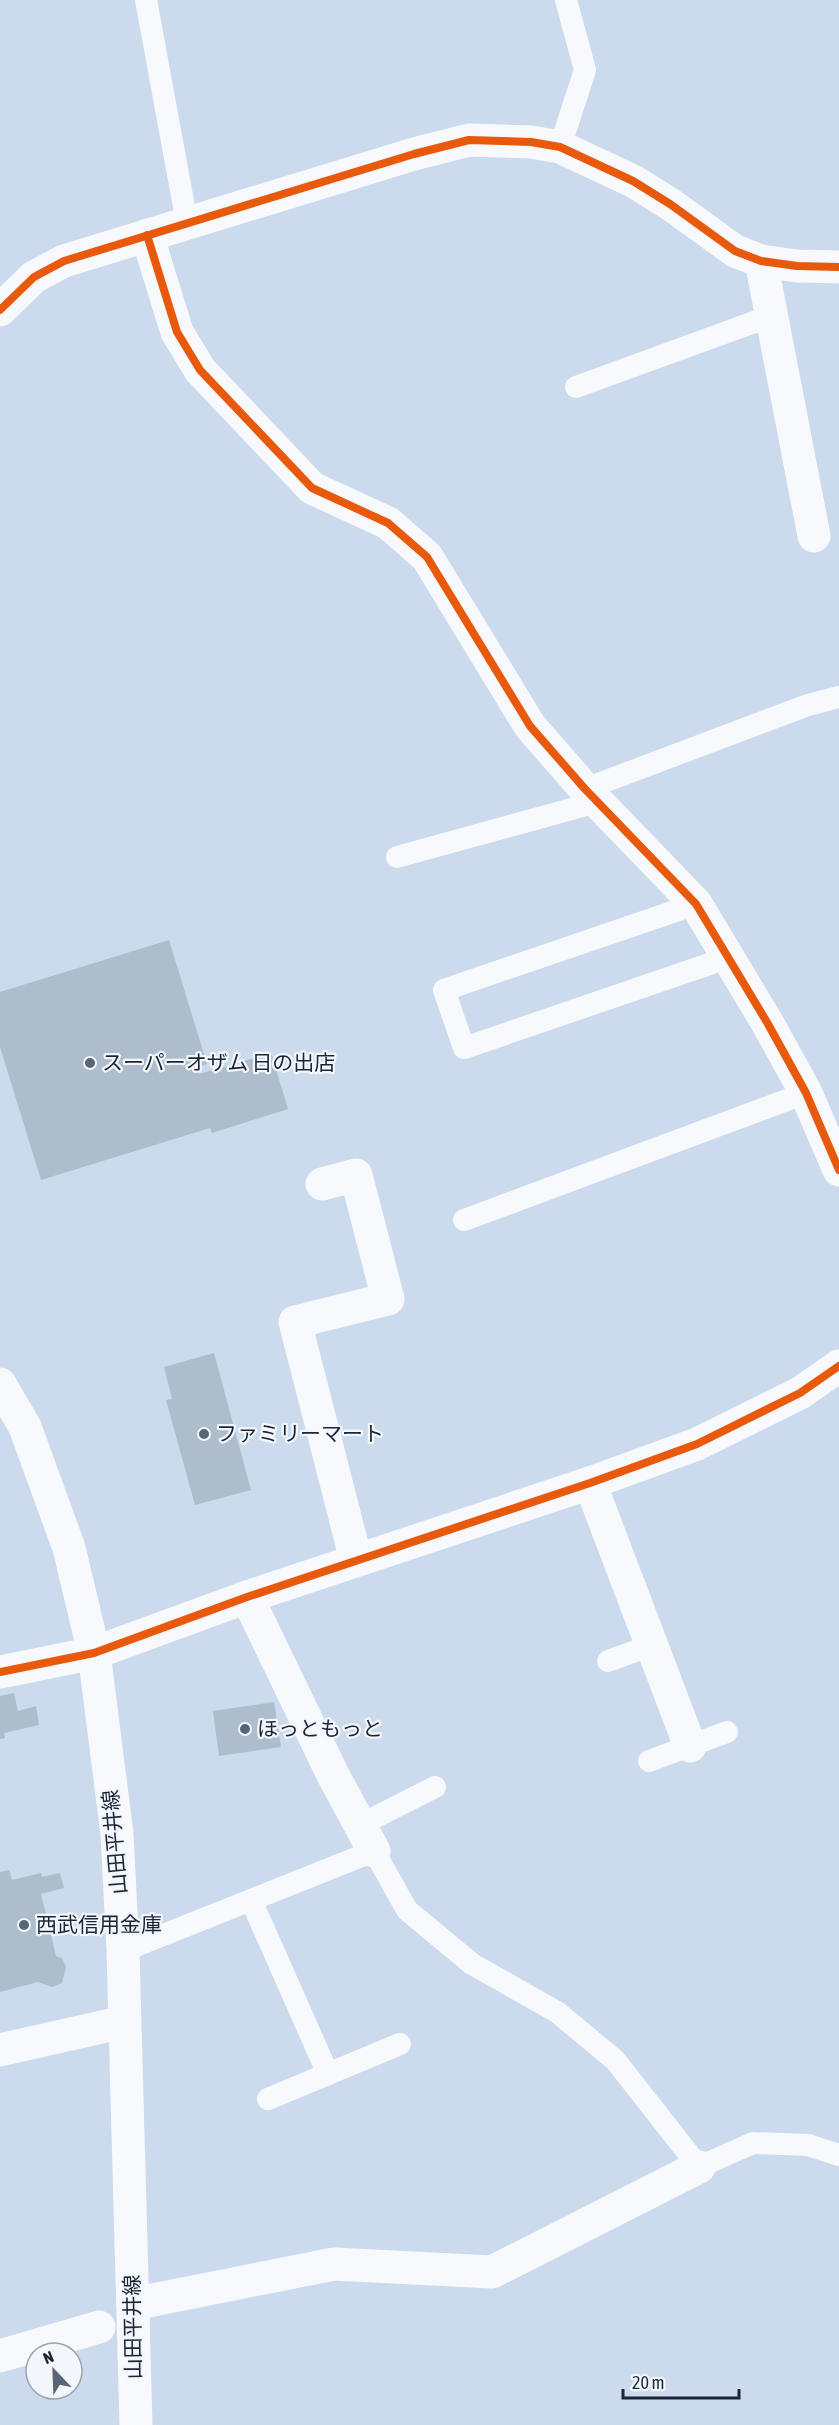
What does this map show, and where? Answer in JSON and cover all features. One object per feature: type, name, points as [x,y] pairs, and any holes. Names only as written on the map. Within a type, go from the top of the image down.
[{"type":"street","points":[[0,310],[34,277],[64,261],[414,154],[469,140],[531,142],[560,147],[633,181],[735,250],[761,261],[797,267],[839,267]]},
{"type":"street","points":[[147,235],[177,332],[200,370],[312,488],[388,523],[427,557],[530,726],[591,796],[696,904],[768,1024],[836,1154]]},
{"type":"street","points":[[761,261],[814,536]]},
{"type":"street","points":[[322,1184],[356,1175],[388,1299],[295,1322],[356,1560]]},
{"type":"street","points":[[0,1672],[94,1653],[247,1597],[590,1483],[697,1444],[800,1393],[839,1366]]},
{"type":"street","name":"山田平井線","points":[[0,1384],[25,1426],[65,1537],[94,1653],[117,1834],[123,1951],[135,2425]]},
{"type":"street","points":[[590,1483],[690,1746]]},
{"type":"street","points":[[247,1597],[333,1774],[367,1838]]},
{"type":"street","points":[[0,2050],[123,2022]]},
{"type":"street","points":[[133,2304],[334,2264],[492,2272],[699,2167]]},
{"type":"street","points":[[0,2356],[99,2327]]},
{"type":"lane","points":[[146,0],[187,223]]},
{"type":"lane","points":[[560,147],[585,70],[566,0]]},
{"type":"lane","points":[[576,387],[771,316]]},
{"type":"lane","points":[[397,857],[591,796],[808,705],[839,697]]},
{"type":"lane","points":[[696,904],[444,990],[464,1048],[727,958]]},
{"type":"lane","points":[[464,1220],[806,1093]]},
{"type":"lane","points":[[608,1661],[652,1645]]},
{"type":"lane","points":[[649,1761],[727,1732]]},
{"type":"lane","points":[[123,1951],[251,1900],[367,1838],[435,1787]]},
{"type":"lane","points":[[367,1838],[407,1910],[472,1964],[557,2012],[615,2060],[699,2167],[753,2143],[808,2145],[839,2155]]},
{"type":"lane","points":[[251,1900],[328,2074]]},
{"type":"lane","points":[[268,2099],[400,2044]]},
{"type":"building","points":[[169,940],[207,1064],[197,1067],[199,1074],[271,1053],[288,1109],[212,1133],[210,1128],[41,1180],[0,1047],[0,992]]},
{"type":"building","points":[[214,1353],[251,1490],[195,1505],[166,1400],[172,1399],[164,1367]]},
{"type":"building","points":[[14,1693],[18,1711],[36,1706],[39,1725],[4,1733],[5,1738],[0,1739],[0,1696]]},
{"type":"building","points":[[274,1702],[281,1747],[219,1756],[213,1711]]},
{"type":"building","name":"西武信用金庫","points":[[9,1870],[12,1880],[41,1873],[42,1877],[60,1873],[64,1888],[41,1894],[56,1956],[62,1958],[66,1967],[62,1983],[52,1987],[38,1982],[0,1992],[0,1872]]},
{"type":"cycle path","points":[[0,310],[34,277],[64,261],[414,154],[469,140],[531,142],[560,147],[633,181],[670,204],[735,251],[761,261],[797,266],[839,267]]},
{"type":"cycle path","points":[[147,235],[177,332],[200,370],[312,488],[388,523],[427,557],[530,726],[585,789],[696,904],[768,1024],[806,1093],[839,1170]]},
{"type":"cycle path","points":[[0,1672],[94,1653],[247,1597],[590,1483],[697,1444],[800,1393],[839,1366]]},
{"type":"place","name":"スーパーオザム 日の出店","points":[[90,1063]]},
{"type":"place","name":"ファミリーマート","points":[[204,1434]]},
{"type":"place","name":"ほっともっと","points":[[245,1729]]},
{"type":"place","name":"西武信用金庫","points":[[24,1925]]}]
